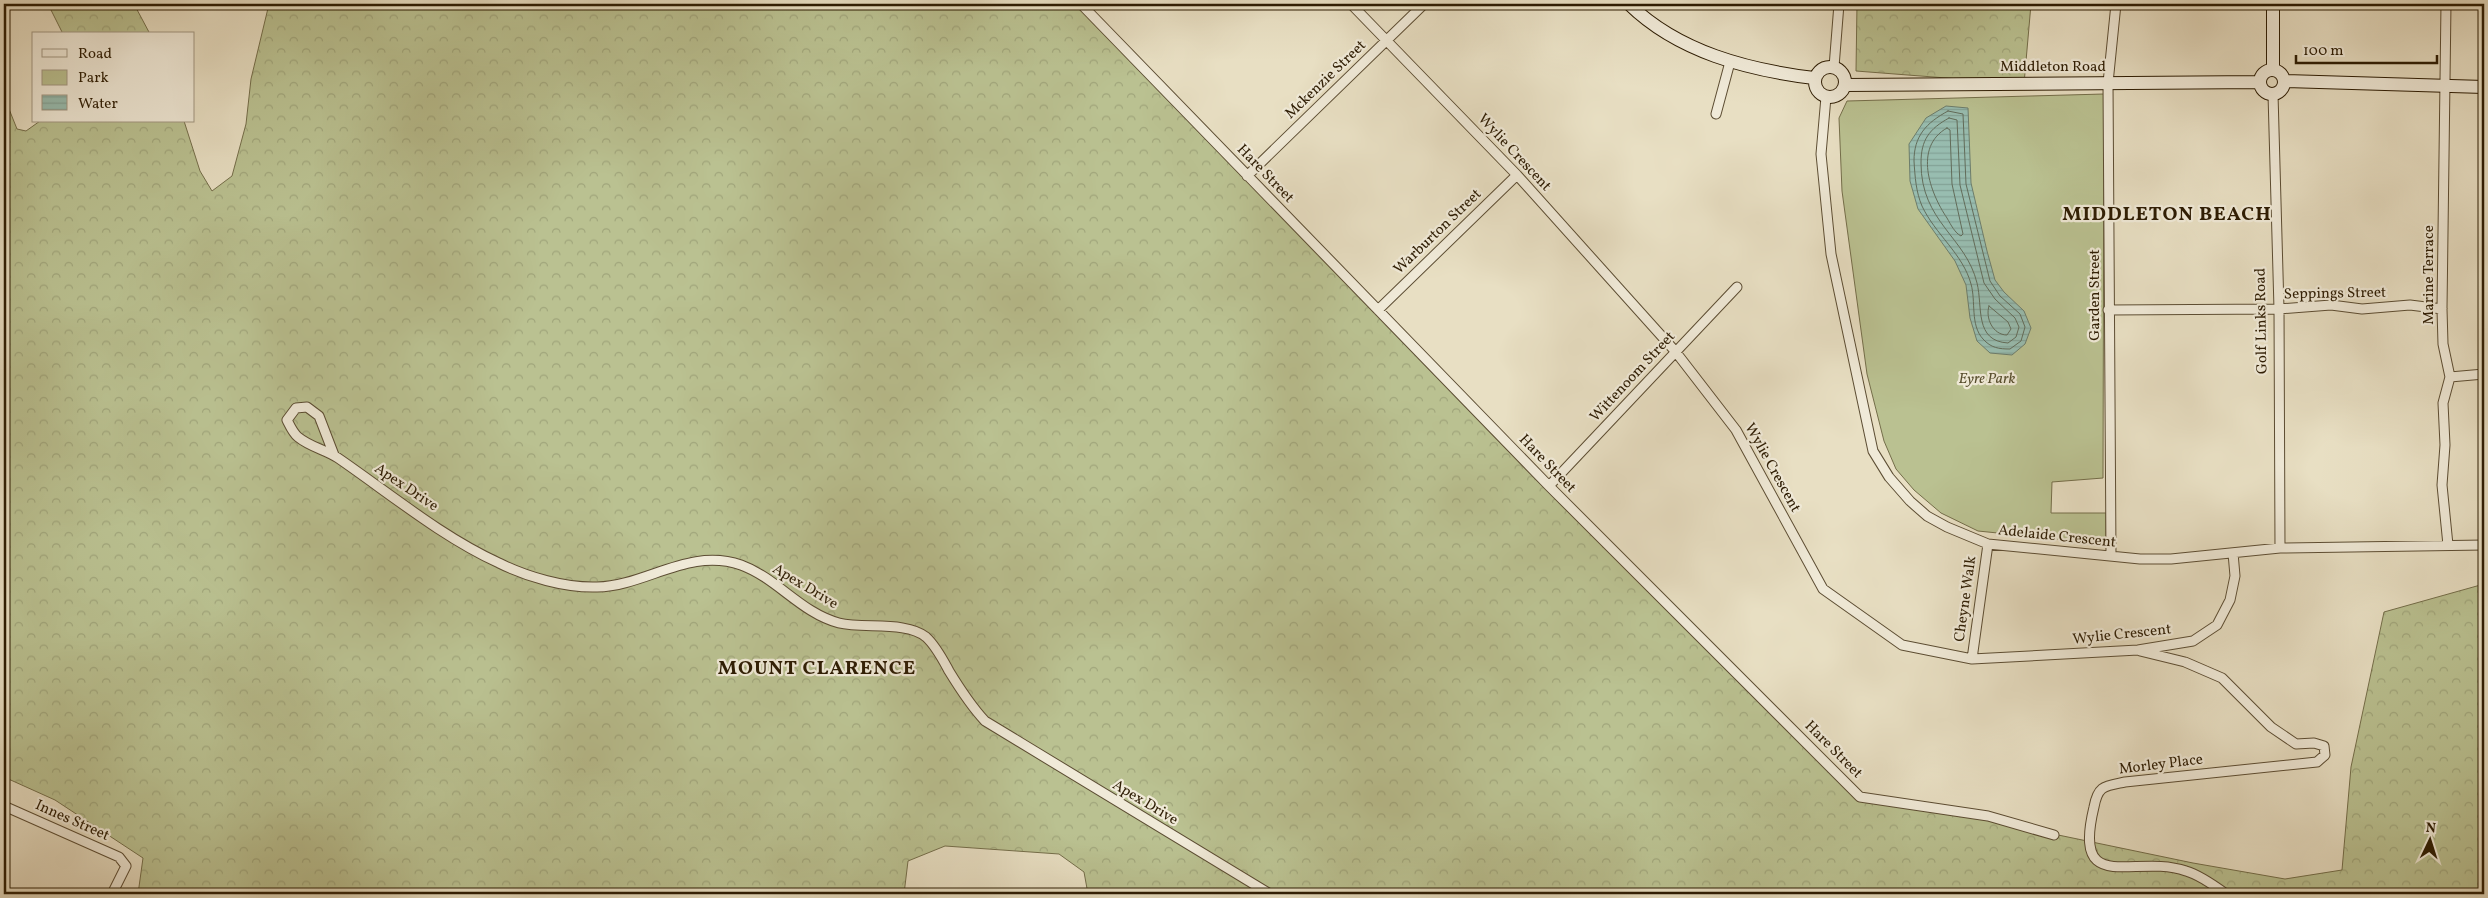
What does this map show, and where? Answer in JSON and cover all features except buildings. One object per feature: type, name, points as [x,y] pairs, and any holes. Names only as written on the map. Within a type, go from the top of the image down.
[{"type":"main road","points":[[1628,4],[1672,37],[1730,62],[1779,74],[1814,78]]},
{"type":"main road","points":[[2273,4],[2273,70]]},
{"type":"main road","points":[[1834,67],[1843,74],[1845,85],[1838,95],[1826,97],[1816,90],[1814,78],[1822,69],[1834,67]]},
{"type":"main road","points":[[2273,70],[2281,73],[2285,81],[2281,90],[2273,94],[2264,91],[2260,82],[2264,73],[2273,70]]},
{"type":"main road","points":[[2285,81],[2484,87]]},
{"type":"main road","name":"Middleton Road","points":[[1845,85],[2260,82]]},
{"type":"street","name":"Hare Street","points":[[1081,4],[1549,486],[1860,797],[1988,816],[2054,835]]},
{"type":"street","name":"Wylie Crescent","points":[[1351,4],[1388,39],[1517,175],[1675,351],[1736,430],[1823,589],[1902,645],[1972,659],[2138,650],[2193,641],[2217,625],[2230,600],[2235,576],[2234,553]]},
{"type":"street","name":"Mckenzie Street","points":[[1247,176],[1424,4]]},
{"type":"street","points":[[1834,67],[1839,4]]},
{"type":"street","name":"Garden Street","points":[[2111,556],[2108,83],[2116,4]]},
{"type":"street","name":"Marine Terrace","points":[[2446,4],[2442,309],[2443,344],[2450,377],[2444,403],[2445,445],[2442,485],[2448,545]]},
{"type":"street","points":[[1716,114],[1730,62]]},
{"type":"street","name":"Golf Links Road","points":[[2273,94],[2279,309],[2280,548]]},
{"type":"street","name":"Adelaide Crescent","points":[[1826,97],[1821,154],[1831,254],[1872,451],[1889,477],[1910,502],[1927,516],[1947,527],[1988,544],[2140,559],[2171,559],[2280,548],[2484,545]]},
{"type":"street","name":"Warburton Street","points":[[1378,310],[1517,175]]},
{"type":"street","name":"Wittenoom Street","points":[[1549,486],[1737,287]]},
{"type":"street","name":"Seppings Street","points":[[2108,310],[2279,309],[2331,305],[2362,309],[2410,305],[2442,309]]},
{"type":"street","points":[[2450,377],[2484,374]]},
{"type":"street","name":"Apex Drive","points":[[334,455],[319,416],[307,407],[296,408],[287,420],[299,438],[334,455],[464,544],[513,569],[561,583],[596,588],[618,584],[685,563],[705,560],[723,562],[741,565],[755,572],[825,618],[853,626],[902,628],[917,631],[928,638],[965,697],[984,721],[1270,894]]},
{"type":"street","name":"Cheyne Walk","points":[[1972,659],[1988,544]]},
{"type":"street","name":"Morley Place","points":[[2138,650],[2185,662],[2222,678],[2271,727],[2296,744],[2314,743],[2324,746],[2325,755],[2317,762],[2125,782],[2102,787],[2096,794],[2090,836],[2090,858],[2094,869],[2103,874],[2159,868],[2186,870],[2226,894]]},
{"type":"street","name":"Innes Street","points":[[4,806],[119,857],[126,866],[112,894]]},
{"type":"green space","points":[[48,4],[134,4],[149,32],[62,32]]},
{"type":"green space","points":[[269,4],[1081,4],[1247,176],[1374,312],[1555,489],[1856,793],[2193,863],[2285,879],[2342,870],[2351,767],[2384,612],[2484,584],[2484,894],[1088,894],[1084,872],[1059,854],[945,846],[908,861],[904,894],[138,894],[143,858],[55,800],[4,777],[4,108],[9,109],[17,129],[26,131],[39,122],[184,122],[200,171],[212,191],[232,176],[246,124],[251,79]]},
{"type":"green space","points":[[1857,4],[2031,4],[2024,84],[1856,71]]},
{"type":"green space","name":"Eyre Park","points":[[2104,94],[2103,478],[2052,482],[2051,513],[2106,513],[2106,544],[1978,531],[1941,513],[1914,490],[1896,469],[1884,441],[1867,374],[1842,191],[1839,118],[1847,101]]},
{"type":"water","points":[[1946,106],[1968,108],[1971,183],[1995,280],[2004,292],[2024,311],[2031,328],[2025,344],[2012,355],[1990,353],[1977,341],[1970,318],[1966,285],[1955,261],[1918,209],[1910,181],[1909,144],[1926,118]]},
{"type":"district","name":"MIDDLETON BEACH","points":[[2167,215]]},
{"type":"district","name":"MOUNT CLARENCE","points":[[817,669]]}]
